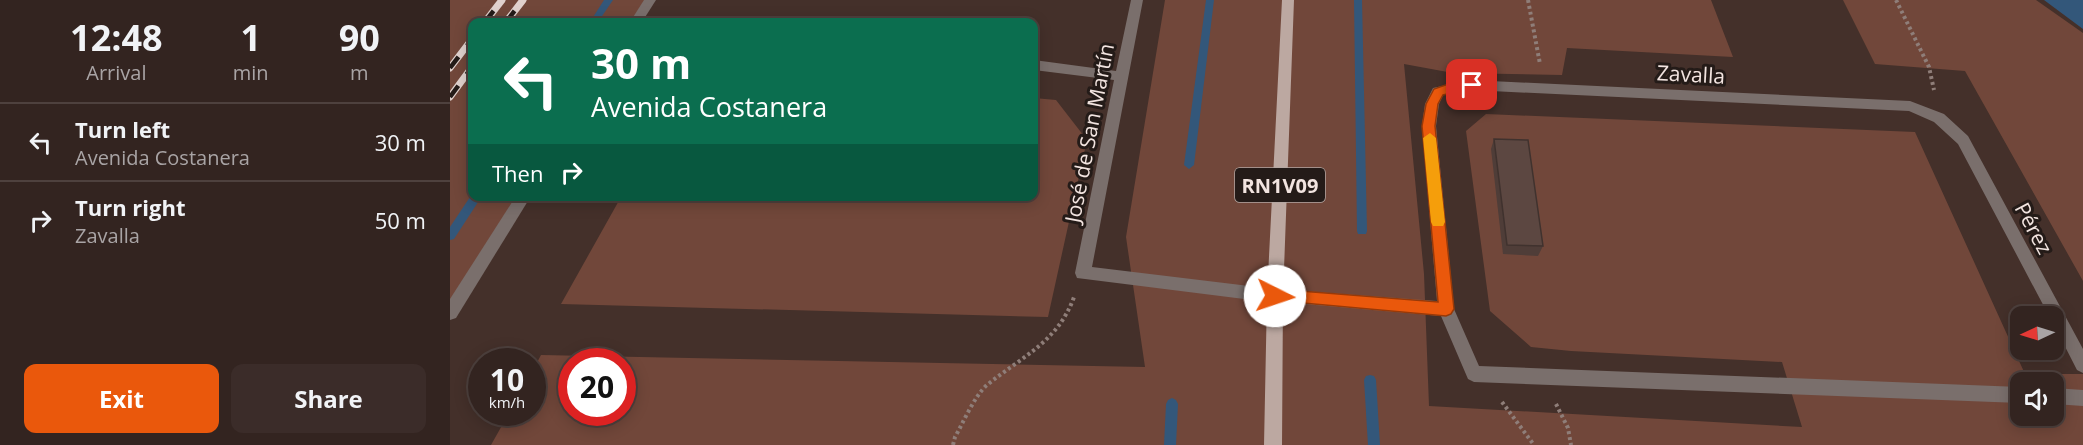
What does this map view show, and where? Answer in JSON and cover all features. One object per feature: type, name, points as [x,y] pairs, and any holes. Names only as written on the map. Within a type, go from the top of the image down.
[{"type":"main road","name":"RN1V09","points":[[1273,445],[1275,296],[1288,0]]},
{"type":"street","points":[[639,18],[650,0]]},
{"type":"street","name":"José de San Martín","points":[[1083,273],[1137,0]]},
{"type":"street","points":[[1038,66],[1121,76]]},
{"type":"street","name":"Zavalla","points":[[1446,309],[1428,126],[1432,104],[1438,92],[1472,85],[1545,87],[1910,106],[1939,118]]},
{"type":"street","name":"Pérez","points":[[1939,118],[1963,140],[2083,365]]},
{"type":"street","points":[[450,312],[521,201]]},
{"type":"street","points":[[1083,273],[1275,296],[1446,309],[1474,374],[2010,395]]},
{"type":"street","points":[[2064,397],[2083,398]]},
{"type":"path","points":[[1528,0],[1545,87]]},
{"type":"path","points":[[1896,0],[1929,67]]},
{"type":"path","points":[[953,445],[955,437],[985,387],[1033,353],[1067,317],[1083,273]]},
{"type":"path","points":[[1474,374],[1503,404],[1534,445]]},
{"type":"shaded area","points":[[450,0],[650,0],[639,18],[468,18],[468,201],[521,201],[450,313]]},
{"type":"shaded area","points":[[1165,0],[1711,0],[1733,57],[1567,48],[1562,75],[1453,73],[1404,64],[1424,274],[1429,406],[1802,427],[1782,362],[1531,347],[1490,311],[1466,131],[1486,114],[1915,132],[2010,341],[2010,360],[2019,360],[2024,372],[2010,372],[2010,426],[2064,426],[2064,374],[2083,374],[2083,445],[491,445],[502,426],[546,426],[546,355],[558,355],[558,426],[636,426],[636,357],[1145,367],[1126,237]]},
{"type":"shaded area","points":[[1843,0],[2036,0],[2083,33],[2083,281],[1965,71],[1875,64]]},
{"type":"shaded area","points":[[1038,98],[1056,100],[1087,140],[1048,317],[561,304],[619,201],[1038,201]]},
{"type":"water","points":[[2044,0],[2083,0],[2083,29]]},
{"type":"building","points":[[1494,139],[1528,140],[1543,246],[1507,245]]},
{"type":"waterway","points":[[597,18],[609,0]]},
{"type":"waterway","points":[[1189,165],[1210,0]]},
{"type":"waterway","points":[[1358,0],[1362,231]]},
{"type":"waterway","points":[[450,236],[474,201]]},
{"type":"waterway","points":[[1370,380],[1374,445]]},
{"type":"waterway","points":[[1170,445],[1172,404]]},
{"type":"railway","points":[[488,18],[502,0]]},
{"type":"railway","points":[[509,18],[523,0]]},
{"type":"railway","points":[[450,68],[468,44]]},
{"type":"railway","points":[[450,97],[468,72]]},
{"type":"slow traffic","points":[[1430,138],[1438,222]]},
{"type":"route","points":[[1275,296],[1446,309],[1428,126],[1432,104],[1438,92],[1472,85]]}]
